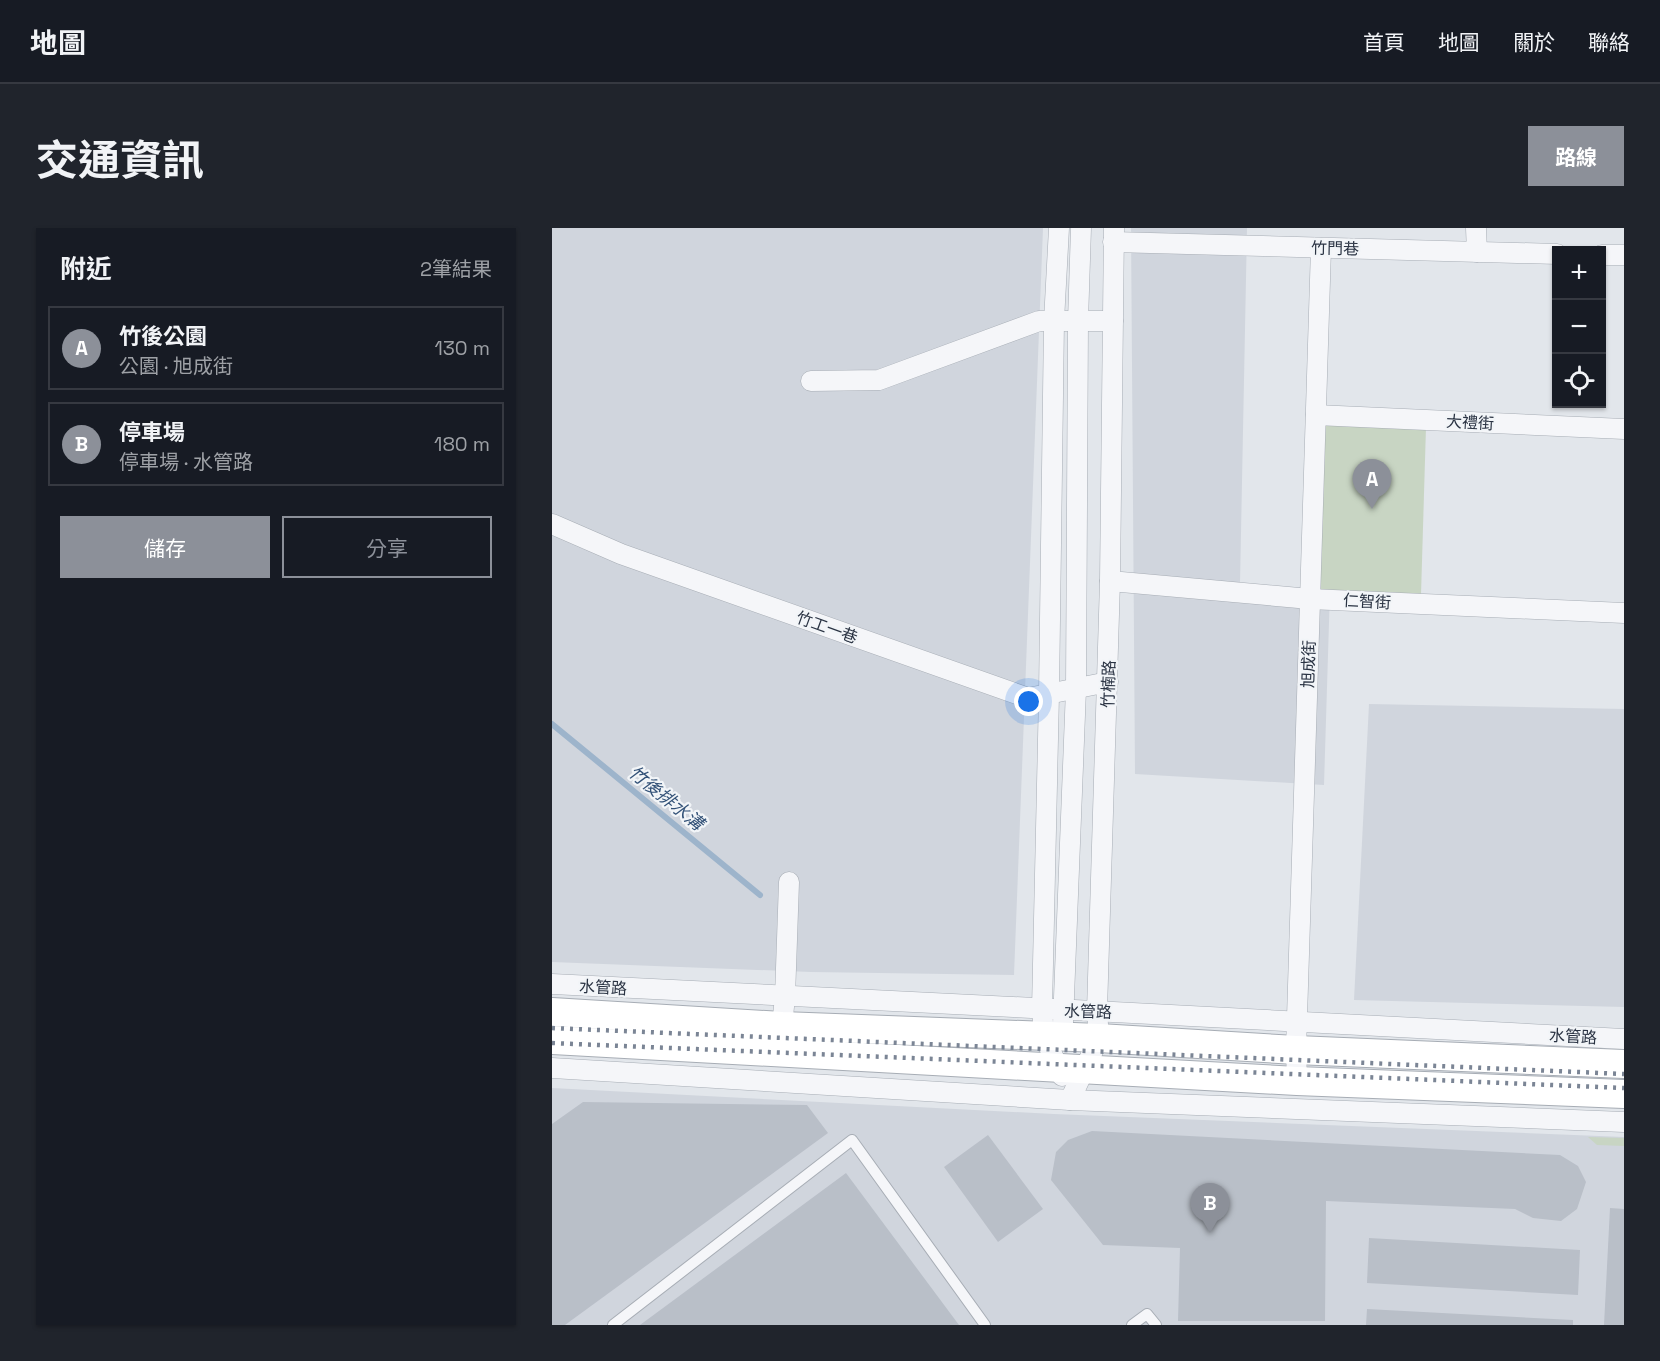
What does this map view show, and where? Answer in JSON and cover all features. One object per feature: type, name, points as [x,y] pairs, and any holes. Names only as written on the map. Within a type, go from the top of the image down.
[{"type":"street","name":"竹楠路","points":[[1059,228],[1054,321],[1049,694],[1053,1023],[1072,1068],[1070,1100]]},
{"type":"street","name":"竹楠路","points":[[1053,1023],[1076,689],[1078,321],[1081,228]]},
{"type":"street","points":[[1476,228],[1477,252]]},
{"type":"street","name":"竹楠路","points":[[1072,1068],[1098,1024],[1110,581],[1113,235]]},
{"type":"street","name":"竹門巷","points":[[1113,235],[1321,248],[1552,254]]},
{"type":"street","name":"旭成街","points":[[1297,1081],[1296,1050],[1321,248]]},
{"type":"street","points":[[1606,255],[1624,255]]},
{"type":"street","points":[[812,381],[879,380],[1039,321],[1113,321]]},
{"type":"street","name":"大禮街","points":[[1316,414],[1624,429]]},
{"type":"street","name":"竹工一巷","points":[[552,524],[621,554],[1028,698],[1108,682]]},
{"type":"street","name":"仁智街","points":[[1110,581],[1310,599],[1624,614]]},
{"type":"street","points":[[782,1026],[789,882]]},
{"type":"street","name":"水管路","points":[[552,984],[785,996],[1053,1023]]},
{"type":"street","name":"水管路","points":[[552,1011],[782,1026],[1298,1020],[1624,1039]]},
{"type":"street","name":"水管路","points":[[1098,1024],[1296,1050],[1624,1064]]},
{"type":"street","points":[[552,1040],[1297,1081],[1624,1095]]},
{"type":"street","points":[[552,1068],[1070,1100],[1624,1122]]},
{"type":"lane","points":[[613,1325],[852,1140],[985,1325]]},
{"type":"lane","points":[[1132,1325],[1147,1314],[1156,1325]]},
{"type":"shaded area","points":[[552,228],[1043,228],[1014,975],[811,972],[552,962]]},
{"type":"shaded area","points":[[1131,228],[1247,228],[1240,584],[1330,590],[1324,785],[1135,774]]},
{"type":"shaded area","points":[[1369,704],[1624,709],[1624,1007],[1354,1000]]},
{"type":"shaded area","points":[[552,1088],[1054,1114],[1624,1137],[1624,1325],[552,1325]]},
{"type":"green space","points":[[1323,424],[1426,427],[1421,595],[1318,592]]},
{"type":"green space","points":[[1588,1137],[1624,1138],[1624,1146],[1597,1145]]},
{"type":"building","points":[[583,1102],[807,1105],[828,1133],[565,1325],[552,1325],[552,1124]]},
{"type":"building","points":[[1092,1131],[1560,1155],[1578,1166],[1586,1182],[1577,1209],[1561,1221],[1533,1218],[1515,1209],[1326,1201],[1325,1321],[1178,1321],[1180,1248],[1103,1245],[1051,1180],[1056,1152],[1068,1140]]},
{"type":"building","points":[[988,1135],[1043,1209],[998,1242],[944,1167]]},
{"type":"building","points":[[846,1173],[959,1325],[640,1325]]},
{"type":"building","points":[[1610,1208],[1624,1209],[1624,1325],[1604,1325]]},
{"type":"building","points":[[1369,1238],[1580,1250],[1578,1295],[1367,1283]]},
{"type":"building","points":[[1367,1309],[1573,1320],[1573,1325],[1366,1325]]},
{"type":"waterway","name":"竹後排水溝","points":[[552,724],[760,895]]},
{"type":"railway","points":[[552,1028],[1624,1074]]},
{"type":"railway","points":[[552,1043],[1624,1088]]},
{"type":"place","name":"竹後公園","points":[[1372,509]]},
{"type":"place","name":"停車場","points":[[1210,1233]]}]
